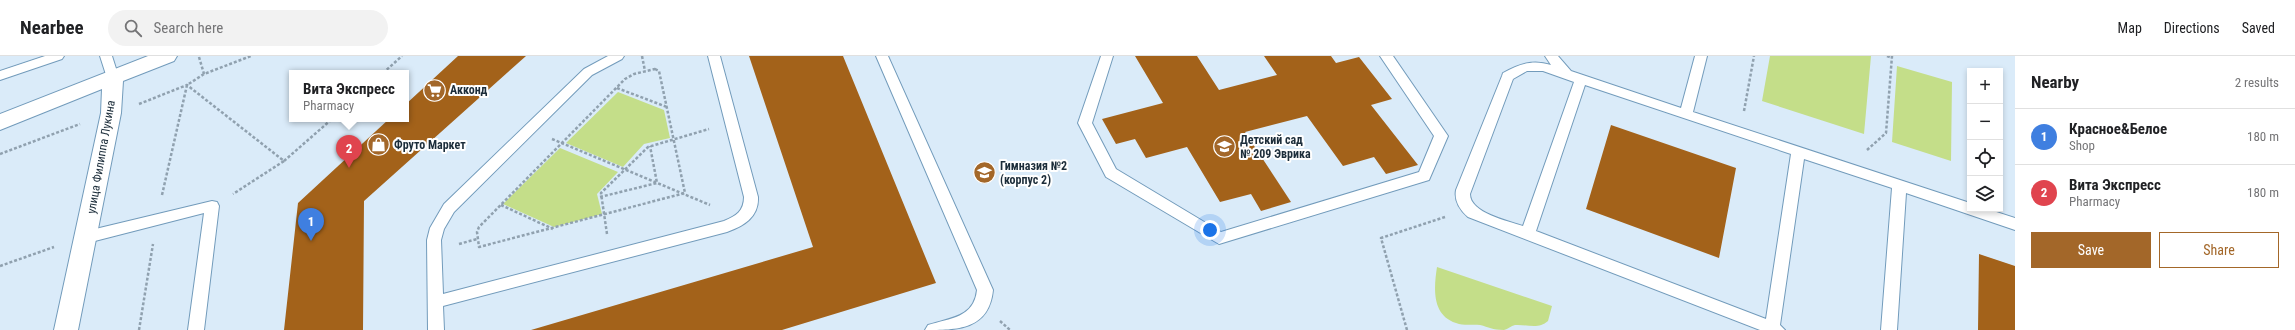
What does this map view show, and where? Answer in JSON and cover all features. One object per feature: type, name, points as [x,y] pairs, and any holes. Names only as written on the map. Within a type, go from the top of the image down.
[{"type":"street","points":[[113,78],[167,56]]},
{"type":"street","name":"улица Филиппа Лукина","points":[[0,122],[113,78],[111,113],[87,237],[66,330]]},
{"type":"lane","points":[[0,76],[58,56]]},
{"type":"lane","points":[[106,56],[113,78]]},
{"type":"lane","points":[[436,330],[434,240],[442,219],[449,208],[588,72],[618,56]]},
{"type":"lane","points":[[435,302],[727,226],[742,219],[750,209],[751,197],[714,56]]},
{"type":"lane","points":[[882,56],[985,290],[986,299],[977,314],[969,320],[933,330]]},
{"type":"lane","points":[[1107,56],[1085,123],[1111,173],[1219,238],[1424,176],[1441,136],[1386,56]]},
{"type":"lane","points":[[1551,56],[1566,74]]},
{"type":"lane","points":[[1686,114],[1701,56]]},
{"type":"lane","points":[[1798,152],[1775,329],[1473,213],[1468,209],[1462,197],[1462,190],[1508,76],[1514,71],[1533,66],[1544,67],[1566,74],[2015,224]]},
{"type":"lane","points":[[1528,234],[1580,79]]},
{"type":"lane","points":[[1889,330],[1899,186]]},
{"type":"lane","points":[[87,237],[212,206],[196,330]]},
{"type":"path","points":[[133,106],[187,85],[204,74],[251,56]]},
{"type":"path","points":[[386,70],[402,56]]},
{"type":"path","points":[[642,56],[645,71]]},
{"type":"path","points":[[1740,132],[1754,56]]},
{"type":"path","points":[[1862,173],[1866,150],[1886,133],[1892,57],[1887,56]]},
{"type":"path","points":[[199,57],[204,74]]},
{"type":"path","points":[[655,69],[659,70],[686,190],[684,194],[480,247],[478,228],[629,76],[645,71],[655,69]]},
{"type":"path","points":[[187,85],[284,162]]},
{"type":"path","points":[[139,330],[156,220],[187,85]]},
{"type":"path","points":[[617,88],[667,107]]},
{"type":"path","points":[[0,154],[85,122]]},
{"type":"path","points":[[212,206],[284,162],[329,122]]},
{"type":"path","points":[[612,256],[600,197],[601,193],[624,169],[650,146],[732,123]]},
{"type":"path","points":[[529,129],[742,219]]},
{"type":"path","points":[[650,146],[656,183]]},
{"type":"path","points":[[600,197],[656,183]]},
{"type":"path","points":[[501,205],[553,229]]},
{"type":"path","points":[[1407,330],[1381,238],[1468,209]]},
{"type":"path","points":[[0,266],[87,237]]},
{"type":"green space","points":[[1770,56],[1871,56],[1864,134],[1762,101]]},
{"type":"green space","points":[[1897,66],[1952,82],[1951,161],[1892,142]]},
{"type":"green space","points":[[618,92],[664,110],[670,138],[644,144],[623,167],[566,143]]},
{"type":"green space","points":[[560,148],[618,172],[597,194],[602,214],[554,227],[503,204]]},
{"type":"green space","points":[[1437,267],[1552,306],[1548,321],[1544,324],[1536,326],[1515,325],[1504,330],[1480,325],[1465,325],[1456,323],[1442,314],[1438,307],[1435,291]]},
{"type":"building","points":[[458,56],[526,56],[364,201],[363,330],[284,330],[298,203],[386,122],[409,122],[409,101]]},
{"type":"building","points":[[749,56],[843,56],[936,283],[782,330],[531,330],[813,247]]},
{"type":"building","points":[[1135,56],[1197,56],[1219,90],[1277,75],[1264,56],[1331,56],[1336,63],[1359,57],[1392,99],[1371,105],[1418,165],[1386,174],[1374,157],[1343,166],[1307,116],[1245,132],[1291,202],[1261,211],[1251,194],[1220,202],[1187,147],[1146,158],[1135,139],[1116,144],[1102,119],[1163,103]]},
{"type":"building","points":[[1611,125],[1736,168],[1719,258],[1586,209]]},
{"type":"building","points":[[1979,254],[2015,266],[2015,330],[1978,330]]},
{"type":"place","name":"Акконд","points":[[434,90]]},
{"type":"place","name":"Фруто Маркет","points":[[379,145]]},
{"type":"place","name":"Детский сад № 209 Эврика","points":[[1224,147]]},
{"type":"place","name":"Вита Экспресс","points":[[349,168]]},
{"type":"place","name":"Гимназия №2 (корпус 2)","points":[[985,173]]},
{"type":"place","name":"Красное&Белое","points":[[311,241]]}]
